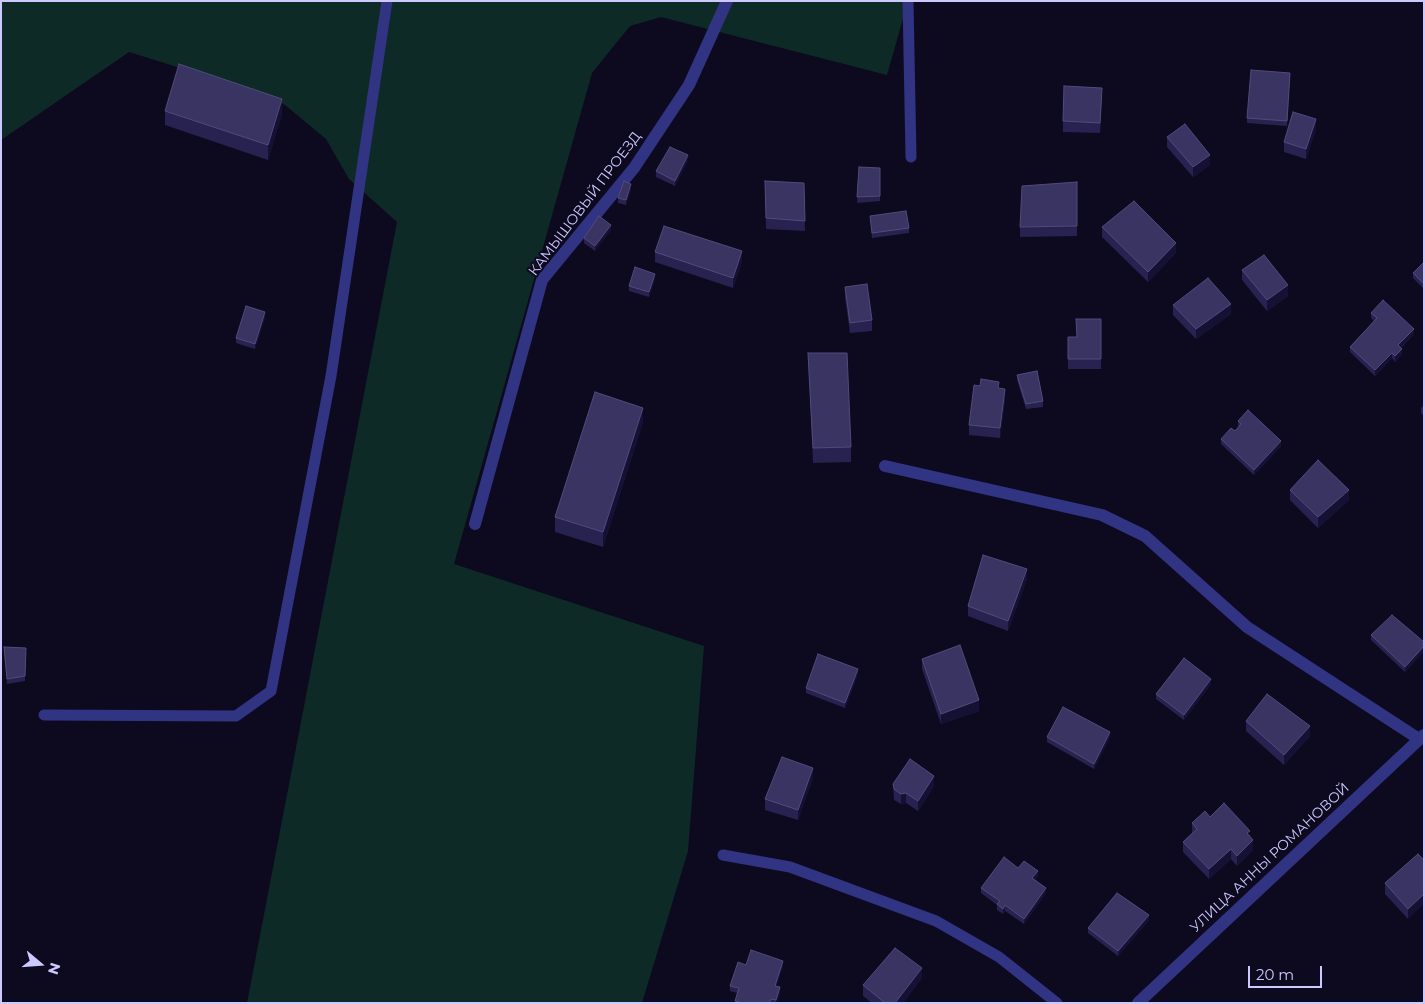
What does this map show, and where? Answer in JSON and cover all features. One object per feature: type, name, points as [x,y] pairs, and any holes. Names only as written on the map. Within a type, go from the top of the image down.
[{"type":"street","name":"КАМЫШОВЫЙ ПРОЕЗД","points":[[475,524],[542,280],[634,168],[689,84],[727,1]]},
{"type":"street","points":[[885,466],[1102,515],[1145,536],[1247,627],[1422,737]]},
{"type":"street","name":"УЛИЦА АННЫ РОМАНОВОЙ","points":[[1138,1003],[1422,737]]},
{"type":"lane","points":[[44,714],[236,716],[272,691],[330,376],[387,1]]},
{"type":"lane","points":[[908,1],[911,157]]},
{"type":"lane","points":[[723,855],[790,867],[936,921],[999,957],[1057,1003]]},
{"type":"green space","points":[[1,1],[908,1],[887,75],[661,17],[630,26],[592,73],[454,564],[704,646],[688,851],[642,1003],[247,1003],[397,222],[349,179],[326,139],[285,105],[203,75],[129,52],[1,140]]},
{"type":"building","points":[[179,64],[282,99],[268,145],[165,111]]},
{"type":"building","points":[[1251,70],[1290,73],[1287,121],[1247,118]]},
{"type":"building","points":[[1064,86],[1102,88],[1100,123],[1063,121]]},
{"type":"building","points":[[1293,112],[1316,119],[1306,149],[1284,142]]},
{"type":"building","points":[[1185,124],[1210,155],[1193,167],[1167,137]]},
{"type":"building","points":[[670,147],[688,155],[675,181],[656,171]]},
{"type":"building","points":[[859,167],[880,168],[880,196],[857,197]]},
{"type":"building","points":[[624,181],[631,184],[626,200],[618,198]]},
{"type":"building","points":[[765,181],[804,183],[805,221],[766,218]]},
{"type":"building","points":[[1077,182],[1077,226],[1020,227],[1022,186]]},
{"type":"building","points":[[1134,201],[1176,243],[1148,272],[1102,227]]},
{"type":"building","points":[[906,211],[909,228],[872,233],[870,216]]},
{"type":"building","points":[[599,216],[611,225],[595,246],[584,238]]},
{"type":"building","points":[[664,226],[742,251],[733,278],[655,252]]},
{"type":"building","points":[[1264,255],[1288,285],[1267,300],[1242,270]]},
{"type":"building","points":[[1424,262],[1424,284],[1413,273]]},
{"type":"building","points":[[635,267],[655,274],[649,292],[629,286]]},
{"type":"building","points":[[1208,278],[1231,304],[1196,329],[1173,305]]},
{"type":"building","points":[[867,284],[872,320],[850,323],[845,287]]},
{"type":"building","points":[[1383,300],[1414,329],[1398,345],[1402,349],[1395,356],[1392,353],[1375,370],[1350,347],[1377,318],[1371,313]]},
{"type":"building","points":[[246,306],[265,312],[255,344],[236,338]]},
{"type":"building","points":[[1076,319],[1101,319],[1101,359],[1068,359],[1068,337],[1077,337]]},
{"type":"building","points":[[808,353],[847,353],[851,447],[813,448]]},
{"type":"building","points":[[1037,371],[1043,401],[1026,404],[1017,375]]},
{"type":"building","points":[[981,379],[999,382],[998,388],[1005,389],[1000,428],[969,425],[974,385],[980,386]]},
{"type":"building","points":[[595,392],[643,408],[603,532],[555,517]]},
{"type":"building","points":[[1248,410],[1281,441],[1254,470],[1221,439],[1231,428],[1235,431],[1241,424],[1238,421]]},
{"type":"building","points":[[1318,460],[1349,490],[1318,517],[1290,490]]},
{"type":"building","points":[[983,555],[1027,569],[1008,621],[968,606]]},
{"type":"building","points":[[1392,615],[1424,642],[1424,646],[1405,667],[1371,635]]},
{"type":"building","points":[[960,645],[979,700],[941,714],[922,659]]},
{"type":"building","points":[[4,647],[26,648],[25,676],[7,679]]},
{"type":"building","points":[[818,654],[858,669],[845,703],[806,688]]},
{"type":"building","points":[[1184,658],[1211,679],[1184,715],[1156,694]]},
{"type":"building","points":[[1267,694],[1310,726],[1284,755],[1246,721]]},
{"type":"building","points":[[1063,707],[1110,732],[1094,764],[1047,737]]},
{"type":"building","points":[[782,757],[813,768],[798,810],[765,799]]},
{"type":"building","points":[[910,759],[934,776],[918,801],[906,793],[901,794],[894,789],[893,784]]},
{"type":"building","points":[[1224,803],[1250,831],[1247,833],[1253,840],[1237,856],[1231,849],[1209,869],[1183,842],[1197,829],[1192,823],[1205,811],[1210,817]]},
{"type":"building","points":[[1418,854],[1424,860],[1424,894],[1408,909],[1385,883]]},
{"type":"building","points":[[1004,857],[1018,868],[1024,861],[1038,871],[1032,878],[1046,888],[1024,919],[1005,905],[1003,909],[997,904],[1000,901],[981,888]]},
{"type":"building","points":[[1117,893],[1149,915],[1118,951],[1088,928]]},
{"type":"building","points":[[895,948],[922,968],[895,1003],[885,1003],[863,985]]},
{"type":"building","points":[[751,950],[783,961],[775,986],[780,987],[776,1000],[771,999],[769,1003],[741,1003],[735,1001],[739,988],[730,986],[738,962],[746,965]]}]
